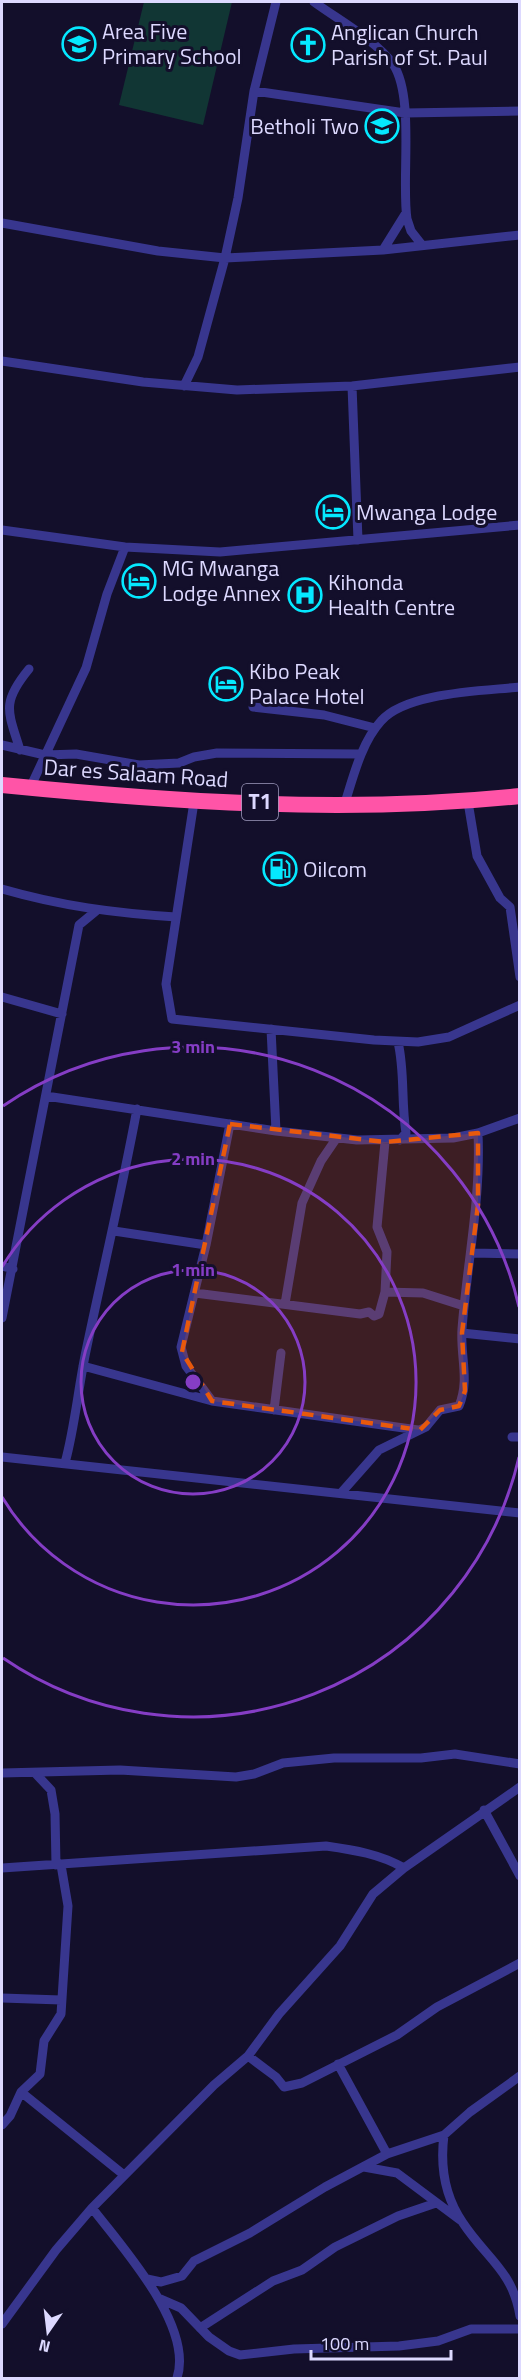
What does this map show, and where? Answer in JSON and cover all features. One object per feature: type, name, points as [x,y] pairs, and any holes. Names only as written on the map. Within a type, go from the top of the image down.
[{"type":"highway","name":"Dar es Salaam Road","points":[[2,785],[194,802],[344,806],[468,802],[519,796]]},
{"type":"street","points":[[184,386],[198,357],[225,258],[238,198],[254,91],[276,2]]},
{"type":"street","points":[[314,2],[392,63],[399,78],[405,113],[406,213],[411,231],[422,245]]},
{"type":"street","points":[[254,91],[405,113],[519,111]]},
{"type":"street","points":[[383,250],[406,213]]},
{"type":"street","points":[[2,223],[158,251],[225,258],[383,250],[519,235]]},
{"type":"street","points":[[2,362],[45,370],[237,390],[352,386],[519,367]]},
{"type":"street","points":[[352,386],[358,540]]},
{"type":"street","points":[[2,530],[124,547],[220,552],[519,525]]},
{"type":"street","points":[[30,788],[86,668],[107,594],[124,547]]},
{"type":"street","points":[[20,750],[11,721],[9,698],[29,669]]},
{"type":"street","points":[[344,806],[361,754],[375,728],[386,716],[404,706],[438,697],[519,687]]},
{"type":"street","points":[[253,707],[324,715],[375,728]]},
{"type":"street","points":[[2,745],[45,755],[76,754],[139,765],[161,766],[217,753],[361,754]]},
{"type":"street","points":[[194,802],[166,984],[172,1019],[398,1042],[432,1041],[448,1037],[519,1005]]},
{"type":"street","points":[[468,802],[477,856],[500,898],[514,906],[519,977]]},
{"type":"street","points":[[2,889],[34,900],[96,911],[176,917]]},
{"type":"street","points":[[2,1318],[79,925],[96,911]]},
{"type":"street","points":[[2,997],[62,1014]]},
{"type":"street","points":[[271,1029],[276,1131]]},
{"type":"street","points":[[398,1042],[403,1063],[402,1103],[406,1133],[400,1140]]},
{"type":"street","points":[[46,1096],[276,1131],[336,1139],[385,1142],[453,1138],[478,1133],[519,1118]]},
{"type":"street","points":[[64,1463],[75,1426],[83,1366],[114,1231],[137,1109]]},
{"type":"street","points":[[212,1401],[190,1372],[182,1352],[182,1337],[206,1245],[230,1124]]},
{"type":"street","points":[[341,1493],[379,1450],[431,1423],[440,1410],[459,1406],[465,1384],[462,1333],[479,1181],[478,1133]]},
{"type":"street","points":[[285,1304],[302,1203],[321,1161],[336,1139]]},
{"type":"street","points":[[195,1293],[360,1314],[369,1312],[375,1316],[379,1314],[385,1292],[387,1252],[377,1227],[385,1142]]},
{"type":"street","points":[[114,1231],[206,1245]]},
{"type":"street","points":[[472,1253],[519,1254]]},
{"type":"street","points":[[2,1266],[13,1269]]},
{"type":"street","points":[[385,1292],[423,1293],[464,1306]]},
{"type":"street","points":[[462,1333],[519,1339]]},
{"type":"street","points":[[274,1410],[281,1353]]},
{"type":"street","points":[[83,1366],[212,1401],[420,1430]]},
{"type":"street","points":[[2,1457],[176,1478],[341,1493],[519,1513]]},
{"type":"street","points":[[2,1773],[120,1770],[236,1777],[254,1774],[283,1763],[334,1758],[421,1758],[449,1754],[519,1764]]},
{"type":"street","points":[[2,2126],[10,2116],[21,2092],[40,2074],[44,2041],[61,2014],[68,1906],[59,1865],[56,1814],[51,1790],[35,1773]]},
{"type":"street","points":[[2,2324],[56,2250],[92,2208],[214,2085],[248,2056],[279,2014],[340,1946],[374,1894],[404,1868],[519,1787]]},
{"type":"street","points":[[484,1810],[519,1876]]},
{"type":"street","points":[[2,1868],[326,1846],[357,1850],[392,1861],[404,1868]]},
{"type":"street","points":[[248,2056],[276,2077],[285,2087],[302,2083],[397,2035],[437,2007],[487,1983],[519,1963]]},
{"type":"street","points":[[2,1998],[61,2000]]},
{"type":"street","points":[[338,2064],[387,2154]]},
{"type":"street","points":[[147,2279],[161,2282],[182,2276],[194,2261],[250,2233],[387,2154],[444,2135],[470,2112],[519,2076]]},
{"type":"street","points":[[21,2092],[124,2175]]},
{"type":"street","points":[[444,2135],[441,2161],[445,2182],[462,2222]]},
{"type":"street","points":[[364,2167],[397,2173],[462,2222],[512,2284],[519,2316]]},
{"type":"street","points":[[200,2328],[273,2282],[302,2270],[335,2247],[398,2216],[436,2203]]},
{"type":"street","points":[[92,2208],[147,2279],[158,2298],[181,2351],[177,2379]]},
{"type":"street","points":[[158,2298],[181,2308],[200,2328],[229,2351],[240,2355],[294,2349],[399,2346],[438,2341],[471,2329],[519,2329]]},
{"type":"highlighted area","points":[[230,1124],[385,1142],[478,1133],[478,1205],[462,1333],[465,1391],[459,1406],[440,1410],[420,1430],[212,1401],[182,1352]]},
{"type":"green space","points":[[144,2],[232,2],[203,125],[119,105]]},
{"type":"place","name":"Area Five Primary School","points":[[79,44]]},
{"type":"place","name":"Anglican Church Parish of St. Paul","points":[[308,45]]},
{"type":"place","name":"Betholi Two","points":[[382,126]]},
{"type":"place","name":"Mwanga Lodge","points":[[333,512]]},
{"type":"place","name":"MG Mwanga Lodge Annex","points":[[139,581]]},
{"type":"place","name":"Kihonda Health Centre","points":[[305,595]]},
{"type":"place","name":"Kibo Peak Palace Hotel","points":[[226,684]]},
{"type":"place","name":"Oilcom","points":[[280,869]]}]
